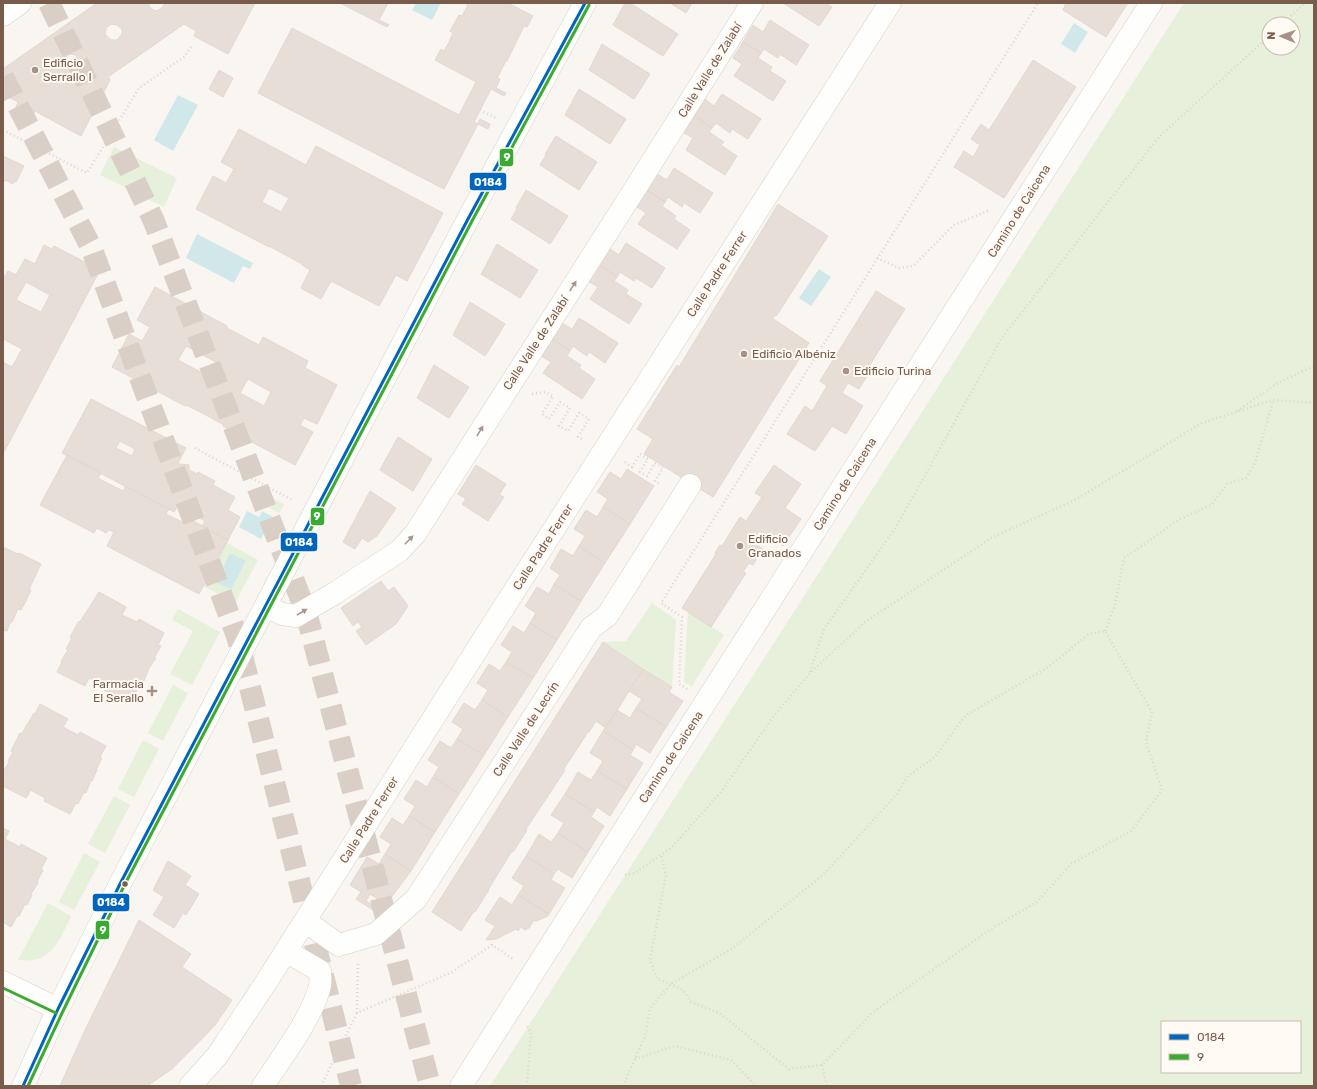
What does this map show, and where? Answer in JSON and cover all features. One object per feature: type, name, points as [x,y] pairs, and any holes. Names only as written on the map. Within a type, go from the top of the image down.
[{"type":"street","points":[[3,15],[20,3]]},
{"type":"street","points":[[23,1086],[58,1009],[121,882],[464,226],[585,3]]},
{"type":"street","name":"Calle Valle de Zalabí","points":[[266,606],[282,614],[296,616],[335,593],[398,551],[415,534],[752,3]]},
{"type":"street","name":"Calle Padre Ferrer","points":[[190,1086],[217,1056],[286,951],[890,3]]},
{"type":"street","name":"Camino de Caicena","points":[[461,1086],[712,695],[867,448],[1151,3]]},
{"type":"street","name":"Calle Valle de Lecrín","points":[[339,945],[376,934],[416,899],[591,628],[607,616],[690,485]]},
{"type":"street","points":[[263,1086],[304,1021],[312,1006],[320,985],[320,971],[339,945],[305,921]]},
{"type":"street","points":[[286,951],[320,971]]},
{"type":"street","points":[[3,982],[58,1009]]},
{"type":"path","points":[[689,690],[680,684],[682,617],[661,602],[1038,3]]},
{"type":"path","points":[[1291,16],[1305,3]]},
{"type":"path","points":[[810,672],[824,629],[896,526],[1001,339],[1159,137],[1261,43]]},
{"type":"path","points":[[3,130],[87,173],[139,88],[184,57],[191,47]]},
{"type":"path","points":[[480,110],[496,118]]},
{"type":"path","points":[[877,258],[899,268],[913,266],[954,225],[994,208]]},
{"type":"path","points":[[1235,413],[1276,384],[1314,366]]},
{"type":"path","points":[[531,394],[545,392],[553,396],[542,414],[549,419],[560,402],[570,408],[560,426],[568,431],[579,413],[589,419],[578,437],[584,441]]},
{"type":"path","points":[[1105,631],[1115,605],[1124,558],[1180,519],[1211,505],[1227,484],[1246,478],[1255,463],[1273,400]]},
{"type":"path","points":[[620,877],[635,873],[671,848],[721,792],[773,717],[810,672],[864,623],[991,538],[1075,500],[1202,423],[1273,400],[1314,403]]},
{"type":"path","points":[[195,448],[292,500]]},
{"type":"path","points":[[629,456],[625,462],[632,467],[640,454],[648,459],[640,472],[647,476],[655,463],[663,468],[655,481],[663,486]]},
{"type":"path","points":[[661,855],[666,875],[650,960],[657,979],[683,990],[691,1002],[719,1013],[789,1068],[822,1065],[873,1012],[991,928],[1037,902],[1071,864],[1130,831],[1162,790],[1146,742],[1152,712],[1105,631]]},
{"type":"path","points":[[624,1086],[645,1036],[650,1008],[671,984],[733,948],[823,875],[897,794],[908,776],[936,756],[965,716],[1048,667],[1089,634],[1105,631]]},
{"type":"path","points":[[357,1013],[452,972],[492,945],[516,961]]},
{"type":"path","points":[[321,1086],[357,1013],[358,957]]},
{"type":"path","points":[[511,1008],[531,1032],[527,1086]]},
{"type":"path","points":[[634,1060],[676,1046],[731,1060],[756,1086]]},
{"type":"path","points":[[822,1065],[827,1086]]},
{"type":"green space","points":[[1184,3],[1314,3],[1314,1086],[490,1086]]},
{"type":"green space","points":[[114,147],[177,178],[164,207],[100,175]]},
{"type":"green space","points":[[254,488],[284,504],[279,513],[249,497]]},
{"type":"green space","points":[[226,542],[258,560],[235,603],[203,586]]},
{"type":"green space","points":[[652,603],[676,620],[672,687],[603,642],[626,641]]},
{"type":"green space","points":[[178,609],[220,632],[192,685],[170,674],[193,631],[172,620]]},
{"type":"green space","points":[[688,611],[724,635],[692,686],[684,682]]},
{"type":"green space","points":[[173,685],[188,693],[163,741],[148,733]]},
{"type":"green space","points":[[143,740],[159,749],[134,797],[118,789]]},
{"type":"green space","points":[[114,796],[130,805],[105,853],[88,844]]},
{"type":"green space","points":[[84,853],[100,862],[74,910],[59,902]]},
{"type":"green space","points":[[48,903],[71,916],[61,936],[53,949],[41,958],[32,960],[18,960]]},
{"type":"water","points":[[416,3],[441,3],[432,20],[412,10]]},
{"type":"water","points":[[1074,23],[1088,32],[1075,53],[1061,44]]},
{"type":"water","points":[[178,95],[198,105],[173,151],[154,140]]},
{"type":"water","points":[[197,234],[253,263],[250,269],[243,266],[234,283],[186,258]]},
{"type":"water","points":[[819,269],[831,277],[811,306],[799,298]]},
{"type":"water","points":[[247,511],[259,517],[262,511],[273,517],[261,539],[239,527]]},
{"type":"water","points":[[230,553],[246,561],[231,589],[216,582]]},
{"type":"building","name":"Edificio Serrallo I","points":[[97,3],[148,3],[151,9],[157,11],[163,7],[164,3],[255,3],[228,54],[194,36],[196,31],[184,24],[108,77],[110,80],[81,136],[35,111],[32,117],[29,117],[15,110],[18,102],[3,94],[3,69]],"holes":[[[111,24],[117,25],[122,29],[122,34],[117,40],[111,40],[105,34],[106,28]],[[70,54],[76,55],[79,61],[77,67],[73,70],[66,69],[62,64],[64,57]]]},
{"type":"building","points":[[340,3],[388,3],[379,20],[389,25],[387,27]]},
{"type":"building","points":[[465,3],[508,3],[533,16],[527,27],[524,26],[497,78],[500,79],[496,88],[506,93],[504,96],[491,89],[474,122],[478,124],[444,189],[258,93],[292,28],[459,115],[476,82],[435,60],[441,49],[444,51],[449,42],[453,33],[450,31],[459,15],[462,16],[468,5]]},
{"type":"building","points":[[625,3],[630,3],[678,34],[663,56],[613,25]]},
{"type":"building","points":[[670,3],[692,3],[686,13]]},
{"type":"building","points":[[783,3],[826,3],[832,7],[819,26]]},
{"type":"building","points":[[1066,3],[1128,3],[1106,37],[1063,10]]},
{"type":"building","points":[[770,20],[809,45],[796,65],[780,54],[778,58],[764,49],[761,53],[743,42],[753,25],[763,32]]},
{"type":"building","points":[[743,42],[761,53],[758,58],[772,67],[770,71],[786,81],[773,101],[734,76],[742,64],[733,58]]},
{"type":"building","points":[[602,44],[650,74],[634,99],[589,70]]},
{"type":"building","points":[[1033,60],[1076,87],[1004,198],[954,167],[964,151],[973,157],[980,145],[971,139],[981,124],[989,130]]},
{"type":"building","points":[[219,70],[233,78],[223,97],[209,89]]},
{"type":"building","points":[[579,89],[626,119],[610,144],[565,115]]},
{"type":"building","points":[[722,94],[761,119],[748,139],[732,129],[730,133],[716,123],[712,128],[694,116],[705,99],[714,106]]},
{"type":"building","points":[[694,116],[712,128],[709,132],[724,142],[721,145],[737,156],[725,175],[686,150],[693,138],[684,133]]},
{"type":"building","points":[[480,119],[490,124],[488,129],[478,124]]},
{"type":"building","points":[[239,129],[306,165],[316,146],[443,213],[407,281],[396,275],[379,306],[331,281],[321,299],[301,288],[310,270],[302,264],[196,209],[213,176],[226,183],[234,169],[221,162]],"holes":[[[269,188],[289,198],[281,212],[262,202]]]},
{"type":"building","points":[[556,136],[597,162],[579,190],[540,165]]},
{"type":"building","points":[[3,156],[24,166],[16,182],[15,181],[13,184],[5,180],[3,183]]},
{"type":"building","points":[[674,168],[713,193],[700,213],[684,203],[682,207],[668,197],[665,202],[647,190],[657,174],[667,180]]},
{"type":"building","points":[[526,190],[568,216],[550,244],[511,219]]},
{"type":"building","points":[[647,190],[665,202],[662,206],[676,216],[674,219],[690,230],[677,249],[638,224],[646,213],[637,207]]},
{"type":"building","name":"Edificio Albéniz","points":[[778,204],[828,236],[777,315],[772,318],[809,343],[713,497],[644,454],[653,439],[637,429],[677,365],[679,367]]},
{"type":"building","points":[[626,243],[665,268],[652,288],[636,278],[634,281],[620,272],[617,277],[599,265],[609,248],[619,255]]},
{"type":"building","points":[[497,244],[538,270],[520,298],[481,274]]},
{"type":"building","points":[[44,245],[52,249],[54,246],[100,270],[3,454],[3,362],[12,367],[22,349],[3,339],[3,279],[8,271],[16,275],[25,259],[35,264]],"holes":[[[26,282],[50,295],[41,312],[16,300]]]},
{"type":"building","points":[[599,265],[617,277],[614,281],[628,290],[626,294],[642,304],[629,324],[590,299],[598,287],[588,281]]},
{"type":"building","points":[[155,287],[259,345],[263,337],[308,361],[305,368],[337,385],[317,424],[304,418],[300,425],[313,432],[295,465],[233,432],[223,426],[224,425],[204,414],[186,405],[185,406],[112,367],[129,334],[142,341],[150,327],[137,320]],"holes":[[[186,346],[216,362],[208,376],[178,360]],[[248,379],[271,392],[264,406],[240,393]]]},
{"type":"building","name":"Edificio Turina","points":[[876,291],[905,309],[866,371],[869,373],[859,389],[848,383],[842,393],[863,406],[846,434],[832,426],[815,451],[787,434],[805,406],[812,411],[827,386],[820,381]]},
{"type":"building","points":[[470,302],[505,324],[485,356],[453,335]]},
{"type":"building","points":[[579,318],[618,343],[605,363],[589,352],[587,356],[573,346],[570,351],[552,339],[562,323],[572,329]]},
{"type":"building","points":[[552,339],[570,351],[567,356],[581,365],[579,368],[595,379],[582,399],[543,373],[551,362],[541,356]]},
{"type":"building","points":[[434,365],[469,387],[449,418],[417,398]]},
{"type":"building","points":[[91,399],[186,448],[178,463],[189,465],[189,470],[197,474],[198,472],[215,481],[213,485],[235,497],[228,510],[240,517],[228,540],[202,526],[205,521],[194,515],[191,521],[186,517],[188,512],[177,507],[174,512],[62,453]],"holes":[[[120,441],[135,449],[132,456],[116,448]]]},
{"type":"building","points":[[398,437],[432,459],[413,491],[380,470]]},
{"type":"building","points":[[67,455],[101,473],[98,478],[109,484],[123,491],[126,486],[169,509],[166,514],[182,522],[186,517],[228,540],[199,594],[107,546],[114,532],[109,530],[106,533],[97,528],[94,533],[40,505]]},
{"type":"building","points":[[476,465],[506,484],[499,495],[504,497],[488,521],[462,504],[466,499],[458,494]]},
{"type":"building","name":"Edificio Granados","points":[[774,465],[801,484],[785,508],[801,519],[783,546],[759,531],[752,542],[763,549],[753,565],[749,563],[743,572],[746,573],[711,627],[682,608],[716,554],[715,553],[720,545],[722,546],[740,517],[746,521],[762,497],[755,493]]},
{"type":"building","points":[[627,469],[654,486],[630,524],[603,507],[608,499],[597,492],[610,472],[621,479]]},
{"type":"building","points":[[370,491],[396,508],[377,536],[368,542],[362,538],[355,549],[343,542]]},
{"type":"building","points":[[603,507],[630,524],[605,563],[579,546],[585,536],[574,529],[586,510],[597,517]]},
{"type":"building","points":[[579,546],[605,563],[581,601],[554,584],[560,575],[550,568],[561,549],[573,556]]},
{"type":"building","points":[[3,547],[41,564],[29,589],[31,590],[26,601],[21,610],[18,609],[7,631],[3,630]]},
{"type":"building","points":[[381,581],[388,591],[394,587],[408,606],[396,624],[366,645],[356,631],[362,627],[358,622],[353,626],[341,608]]},
{"type":"building","points":[[554,584],[581,601],[557,640],[530,623],[536,613],[525,606],[537,587],[549,594]]},
{"type":"building","points":[[99,592],[126,607],[122,615],[137,622],[139,619],[164,633],[158,645],[161,646],[154,658],[156,658],[149,668],[144,681],[142,680],[136,692],[134,691],[129,702],[104,690],[104,686],[89,678],[85,686],[57,672],[62,662],[61,661],[68,650],[66,649],[72,638],[70,637],[79,621],[80,622],[86,612],[88,613],[87,611]]},
{"type":"building","points":[[530,623],[557,640],[533,678],[506,662],[512,652],[501,645],[513,626],[524,633]]},
{"type":"building","points":[[603,642],[643,669],[606,728],[596,721],[588,732],[475,912],[474,911],[461,931],[432,912]]},
{"type":"building","points":[[506,662],[533,678],[508,717],[482,700],[488,690],[477,683],[489,664],[500,671]]},
{"type":"building","points":[[643,669],[672,687],[669,692],[683,701],[666,727],[636,708],[642,699],[629,691]]},
{"type":"building","points":[[482,700],[508,717],[484,755],[457,739],[463,729],[452,722],[464,703],[475,710]]},
{"type":"building","points":[[40,704],[68,719],[63,727],[78,735],[80,732],[106,746],[100,757],[102,758],[86,793],[84,792],[78,804],[76,803],[70,814],[44,801],[45,798],[31,790],[26,798],[3,786],[3,772],[13,752],[11,751],[20,733],[22,734],[27,724],[30,724],[28,723]]},
{"type":"building","points":[[636,708],[666,727],[650,753],[636,744],[633,750],[603,731],[617,710],[630,718]]},
{"type":"building","points":[[603,731],[633,750],[630,755],[643,763],[627,789],[597,771],[603,761],[590,753]]},
{"type":"building","points":[[457,739],[484,755],[459,794],[433,777],[439,767],[428,760],[440,741],[451,748]]},
{"type":"building","points":[[597,771],[627,789],[610,816],[597,807],[594,812],[565,794],[578,772],[591,780]]},
{"type":"building","points":[[433,777],[459,794],[435,832],[409,816],[415,806],[404,799],[416,780],[427,787]]},
{"type":"building","points":[[565,794],[594,812],[591,817],[604,826],[588,852],[558,833],[564,823],[551,815]]},
{"type":"building","points":[[409,816],[435,832],[411,871],[385,854],[391,844],[380,837],[392,818],[403,825]]},
{"type":"building","points":[[3,828],[9,831],[5,839],[20,847],[21,844],[47,858],[41,869],[43,870],[37,882],[38,883],[31,894],[32,895],[27,905],[25,904],[11,927],[3,922]]},
{"type":"building","points":[[558,833],[588,852],[572,878],[558,869],[554,874],[526,856],[539,834],[551,842]]},
{"type":"building","points":[[385,854],[411,871],[390,899],[376,912],[356,899],[361,892],[350,885],[367,857],[379,864]],"holes":[[[370,894],[381,901],[377,908],[366,901]]]},
{"type":"building","points":[[526,856],[554,874],[551,880],[565,888],[549,914],[518,895],[524,886],[512,878]]},
{"type":"building","points":[[168,861],[191,876],[185,885],[199,894],[186,915],[183,913],[174,928],[153,915],[164,897],[153,890]]},
{"type":"building","points":[[518,895],[549,914],[548,916],[536,921],[534,920],[529,928],[525,930],[521,927],[518,931],[516,929],[496,939],[486,940],[495,926],[485,920],[500,897],[512,905]]},
{"type":"building","points":[[139,920],[191,954],[182,967],[232,1000],[216,1024],[195,1046],[172,1069],[147,1086],[60,1086],[85,1030]]},
{"type":"tunnel","points":[[49,3],[153,219],[306,612],[430,1086]]},
{"type":"tunnel","points":[[3,77],[91,247],[237,636],[351,1086]]},
{"type":"transit line","name":"0184","points":[[23,1086],[58,1009],[121,882],[468,219],[585,3]]},
{"type":"transit line","name":"9","points":[[28,1086],[125,884],[472,221],[589,5]]},
{"type":"transit line","name":"9","points":[[3,988],[56,1013]]},
{"type":"place","name":"Edificio Serrallo I","points":[[35,70]]},
{"type":"place","name":"Edificio Albéniz","points":[[744,354]]},
{"type":"place","name":"Edificio Turina","points":[[846,371]]},
{"type":"place","name":"Edificio Granados","points":[[740,546]]},
{"type":"place","name":"Farmacia El Serallo","points":[[152,691]]}]
